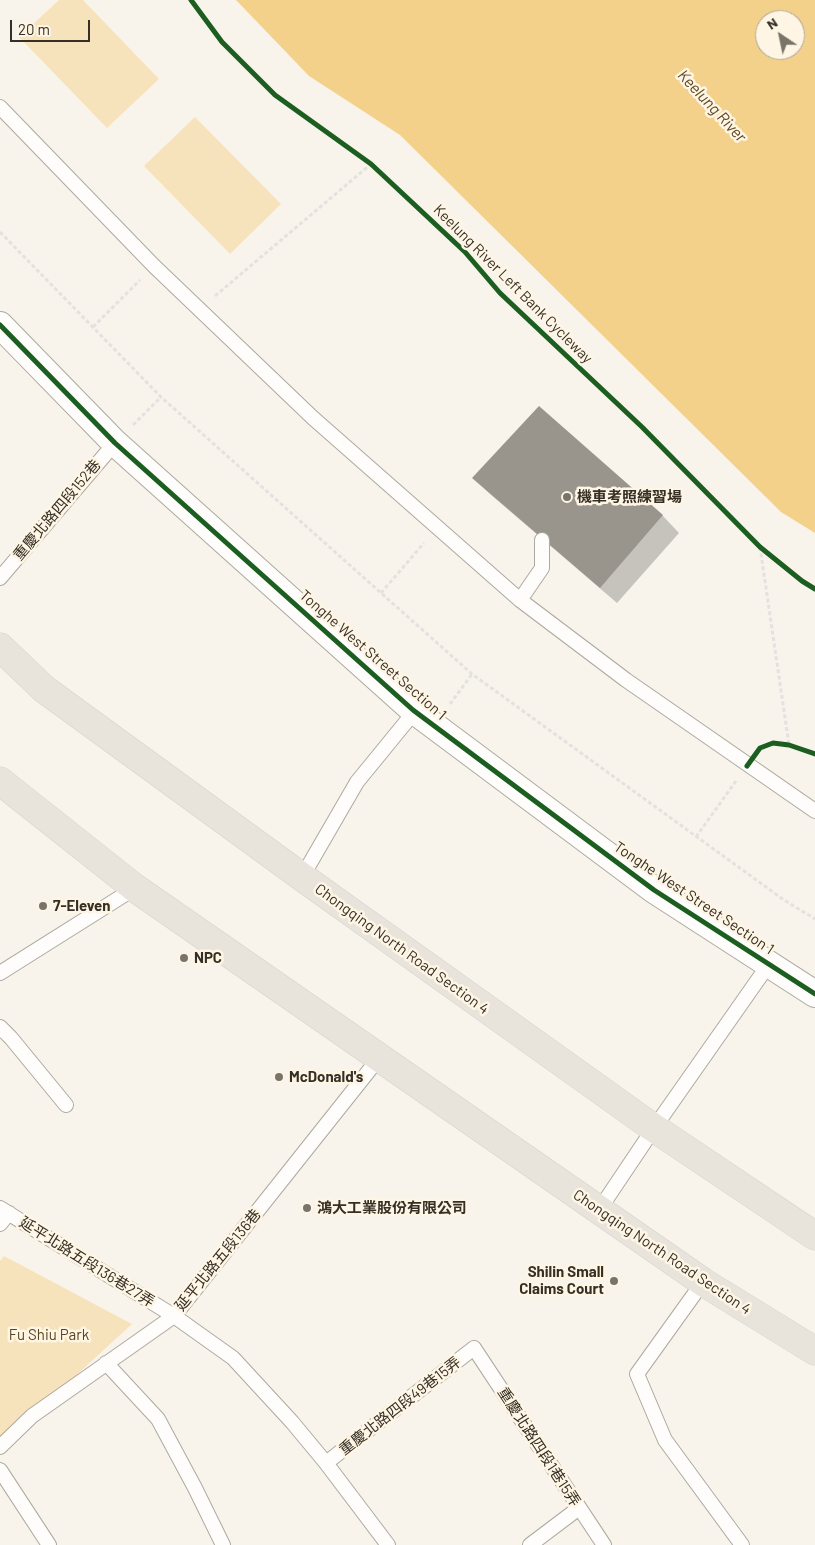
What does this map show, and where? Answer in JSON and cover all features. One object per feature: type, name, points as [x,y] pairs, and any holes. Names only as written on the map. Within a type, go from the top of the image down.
[{"type":"main road","name":"Chongqing North Road Section 4","points":[[0,647],[44,689],[302,878],[654,1128],[815,1236]]},
{"type":"main road","points":[[0,668],[44,689]]},
{"type":"main road","name":"Chongqing North Road Section 4","points":[[0,782],[135,888],[703,1282],[815,1351]]},
{"type":"street","name":"Tonghe West Street Section 1","points":[[0,325],[115,443],[415,711],[654,890],[815,994]]},
{"type":"lane","points":[[0,107],[154,266],[313,418],[520,600],[626,680],[747,766],[815,811]]},
{"type":"lane","name":"重慶北路四段152巷","points":[[0,578],[115,443]]},
{"type":"lane","points":[[520,600],[542,568],[542,540]]},
{"type":"lane","points":[[302,878],[357,782],[415,711]]},
{"type":"lane","points":[[0,973],[135,888]]},
{"type":"lane","points":[[599,1210],[769,964]]},
{"type":"lane","points":[[0,1027],[66,1105]]},
{"type":"lane","name":"延平北路五段136巷","points":[[0,1447],[32,1416],[174,1316],[379,1058]]},
{"type":"lane","name":"延平北路五段136巷27弄","points":[[3,1215],[174,1316]]},
{"type":"lane","points":[[703,1282],[637,1374],[665,1440],[742,1545]]},
{"type":"lane","name":"重慶北路四段49巷15弄","points":[[174,1316],[233,1358],[292,1422],[326,1463],[388,1545]]},
{"type":"lane","name":"重慶北路四段49巷15弄","points":[[326,1463],[474,1348]]},
{"type":"lane","name":"重慶北路四段1巷15弄","points":[[474,1348],[604,1545]]},
{"type":"lane","points":[[106,1363],[158,1419],[223,1545]]},
{"type":"lane","points":[[0,1470],[49,1545]]},
{"type":"lane","points":[[530,1545],[579,1508]]},
{"type":"path","points":[[363,158],[378,171]]},
{"type":"path","points":[[200,309],[371,164]]},
{"type":"path","points":[[0,232],[161,396],[472,674],[784,900],[815,919]]},
{"type":"path","points":[[93,327],[154,266]]},
{"type":"path","points":[[381,593],[438,528]]},
{"type":"path","points":[[753,540],[767,553]]},
{"type":"path","points":[[760,547],[789,744]]},
{"type":"path","points":[[696,837],[760,748],[773,743],[789,744],[815,754]]},
{"type":"green space","points":[[59,0],[83,0],[159,79],[107,128],[19,37]]},
{"type":"green space","points":[[195,117],[281,204],[230,254],[144,166]]},
{"type":"green space","name":"Fu Shiu Park","points":[[4,1256],[132,1324],[0,1445],[0,1261]]},
{"type":"water","name":"Keelung River","points":[[236,0],[815,0],[815,533],[781,512],[400,135],[309,76]]},
{"type":"building","name":"機車考照練習場","points":[[539,406],[663,515],[600,588],[472,478]]},
{"type":"cycle path","name":"Keelung River Left Bank Cycleway","points":[[191,0],[222,42],[275,95],[371,164],[465,252],[500,293],[642,427],[760,547],[802,581],[815,589]]},
{"type":"cycle path","points":[[0,325],[115,443],[413,710],[654,890],[815,994]]},
{"type":"cycle path","points":[[747,766],[760,748],[773,743],[789,745],[815,754]]},
{"type":"place","name":"機車考照練習場","points":[[567,497]]},
{"type":"place","name":"7-Eleven","points":[[43,906]]},
{"type":"place","name":"NPC","points":[[184,958]]},
{"type":"place","name":"McDonald's","points":[[279,1077]]},
{"type":"place","name":"鴻大工業股份有限公司","points":[[307,1208]]},
{"type":"place","name":"Shilin Small Claims Court","points":[[614,1281]]}]
